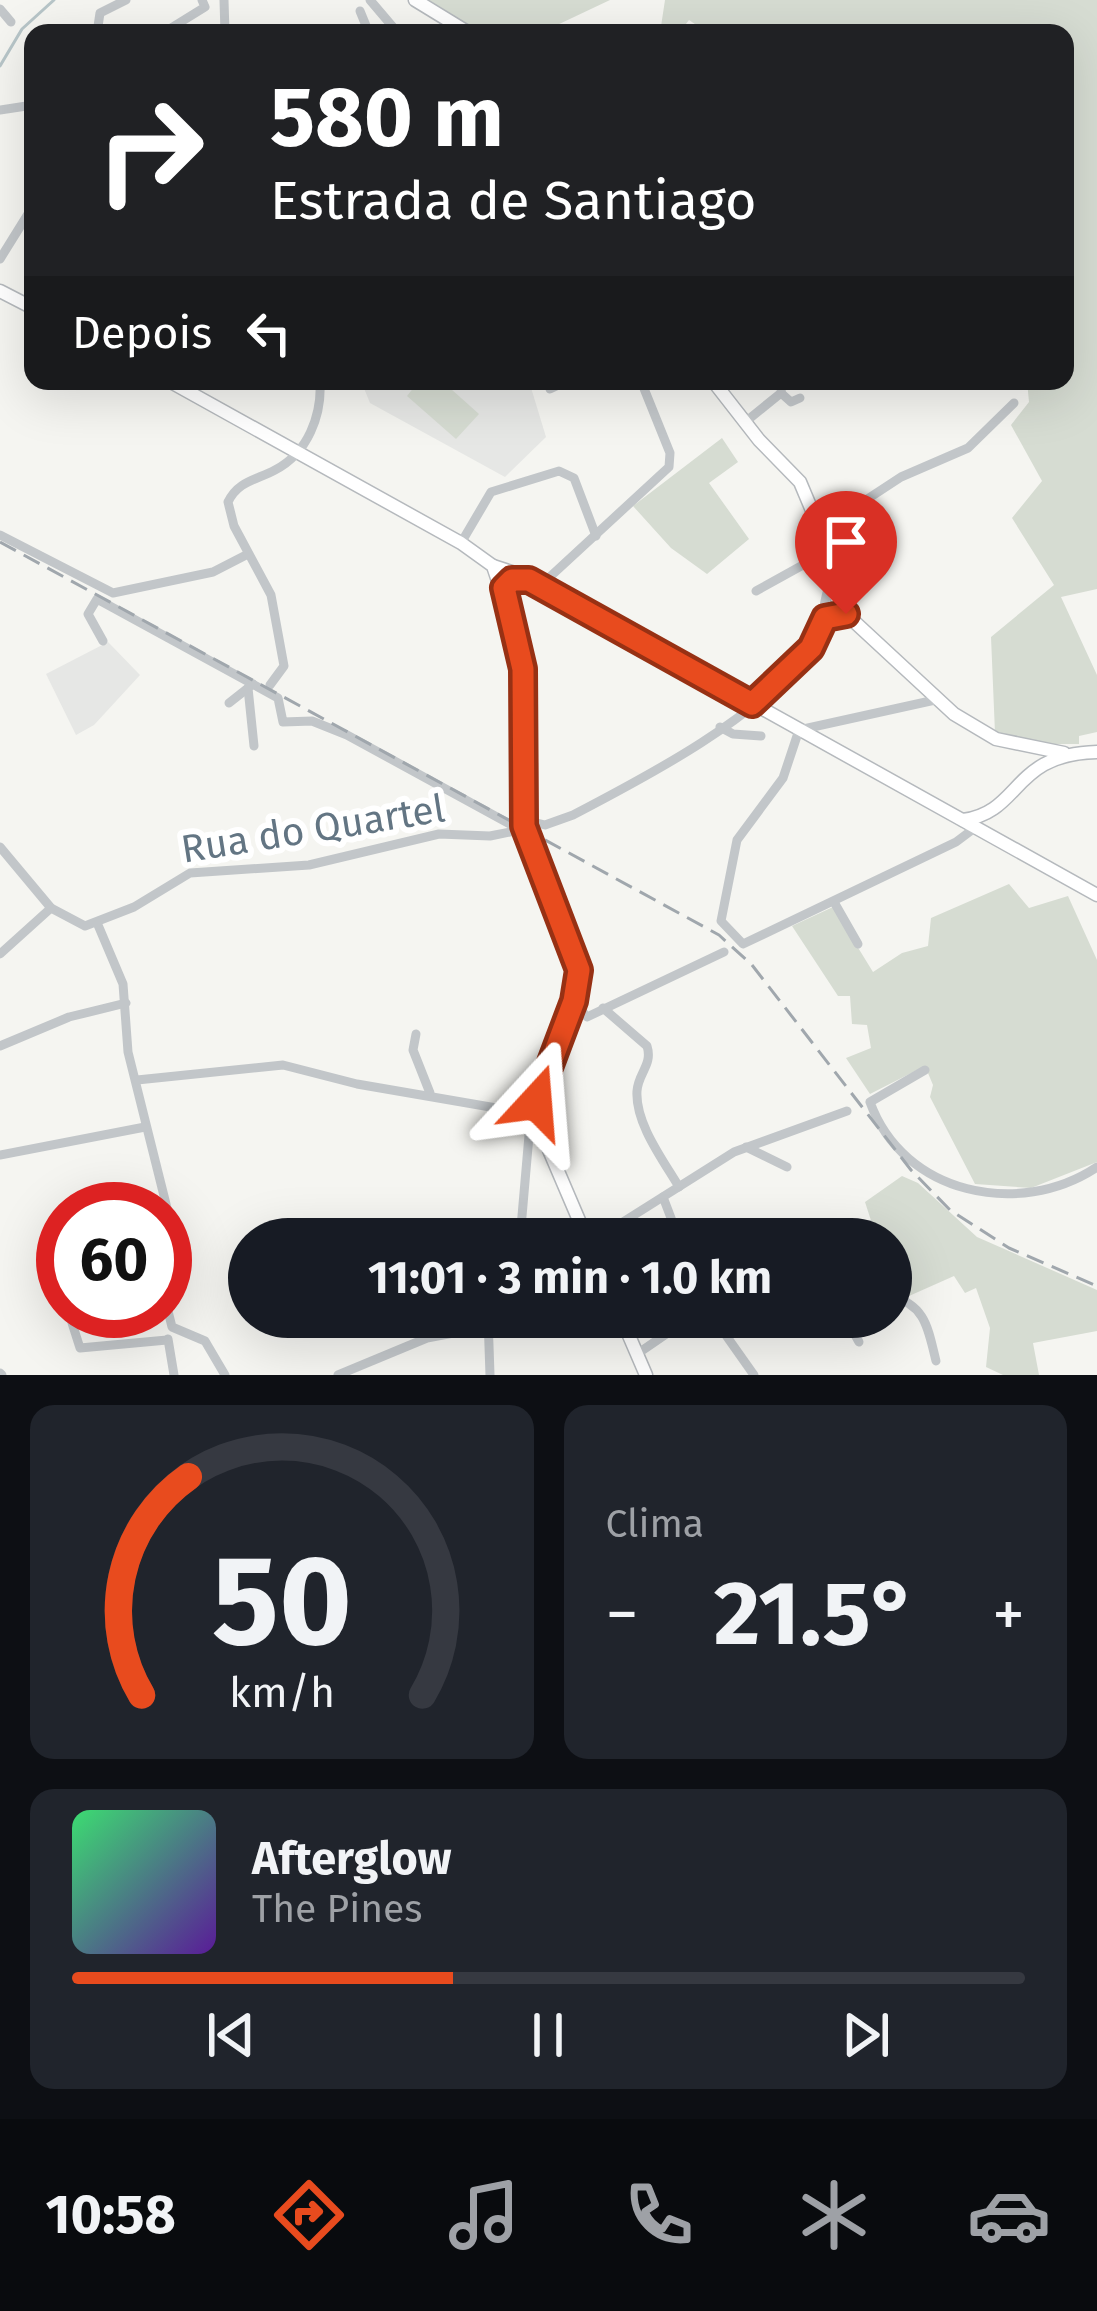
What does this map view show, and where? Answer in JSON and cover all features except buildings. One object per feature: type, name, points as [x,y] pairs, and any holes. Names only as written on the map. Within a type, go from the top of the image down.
[{"type":"main road","points":[[415,0],[454,24]]},
{"type":"main road","points":[[185,390],[461,543],[503,579],[535,583],[962,820],[984,821]]},
{"type":"main road","points":[[719,390],[800,482],[817,525],[829,586],[846,614],[935,700],[996,739],[1064,753],[1097,752]]},
{"type":"main road","points":[[503,579],[523,669],[522,826],[576,954],[574,1001],[539,1087],[537,1115],[583,1218]]},
{"type":"main road","points":[[1026,747],[1034,758],[1031,770]]},
{"type":"main road","points":[[984,821],[1031,770],[1064,753]]},
{"type":"main road","points":[[984,821],[996,838],[1097,895]]},
{"type":"main road","points":[[630,1338],[646,1375]]},
{"type":"street","points":[[98,24],[100,14],[126,0]]},
{"type":"street","points":[[174,24],[206,8],[202,0]]},
{"type":"street","points":[[370,0],[390,24]]},
{"type":"street","points":[[0,9],[11,22]]},
{"type":"street","points":[[360,11],[365,24]]},
{"type":"street","points":[[0,259],[24,220]]},
{"type":"street","points":[[270,685],[284,661],[272,595],[229,513],[230,497],[246,482],[285,465],[322,413],[321,390]]},
{"type":"street","points":[[535,583],[596,536],[669,466],[670,453],[649,390]]},
{"type":"street","points":[[744,423],[778,390]]},
{"type":"street","points":[[783,390],[791,402],[800,398]]},
{"type":"street","points":[[817,525],[839,517],[902,477],[968,448],[1014,403]]},
{"type":"street","points":[[461,543],[491,491],[560,471],[574,478],[596,536]]},
{"type":"street","points":[[817,525],[847,527],[880,510]]},
{"type":"street","points":[[0,535],[106,592],[194,577],[248,554]]},
{"type":"street","points":[[756,591],[821,555]]},
{"type":"street","points":[[829,586],[825,618],[846,614]]},
{"type":"street","points":[[103,641],[88,614],[98,599],[282,702],[283,722],[313,721],[347,735],[522,826]]},
{"type":"street","name":"Rua do Quartel","points":[[98,925],[190,873],[309,865],[439,834],[490,836],[573,815],[752,704],[811,648],[825,618]]},
{"type":"street","points":[[229,703],[251,686]]},
{"type":"street","points":[[251,686],[254,746]]},
{"type":"street","points":[[935,700],[800,730],[783,778],[734,850],[733,876],[719,916],[742,944],[835,902],[984,821]]},
{"type":"street","points":[[720,727],[733,734],[761,736]]},
{"type":"street","points":[[0,847],[51,908],[85,926],[98,925],[118,968],[126,1003],[128,1052],[160,1182]]},
{"type":"street","points":[[835,902],[858,944]]},
{"type":"street","points":[[0,954],[51,908]]},
{"type":"street","points":[[560,1035],[603,1008],[724,952]]},
{"type":"street","points":[[574,1001],[587,1017]]},
{"type":"street","points":[[0,1046],[69,1017],[126,1003]]},
{"type":"street","points":[[603,1008],[647,1046],[648,1065],[637,1084],[638,1107],[679,1187]]},
{"type":"street","points":[[416,1034],[413,1050],[430,1093]]},
{"type":"street","points":[[137,1080],[284,1065],[369,1087],[430,1093],[537,1115],[529,1137],[522,1218]]},
{"type":"street","points":[[925,1070],[870,1102],[928,1178],[979,1191],[1030,1192],[1097,1167]]},
{"type":"street","points":[[628,1218],[746,1148],[847,1112]]},
{"type":"street","points":[[0,1155],[145,1127]]},
{"type":"street","points":[[746,1148],[788,1166]]},
{"type":"street","points":[[663,1197],[671,1218]]},
{"type":"street","points":[[912,1304],[925,1318],[935,1361]]},
{"type":"street","points":[[192,1337],[201,1338],[225,1375]]},
{"type":"street","points":[[77,1338],[80,1348],[150,1338]]},
{"type":"street","points":[[171,1338],[174,1375]]},
{"type":"street","points":[[338,1375],[427,1338]]},
{"type":"street","points":[[488,1338],[490,1375]]},
{"type":"street","points":[[637,1354],[660,1338]]},
{"type":"street","points":[[728,1338],[754,1375]]},
{"type":"street","points":[[858,1338],[860,1342]]},
{"type":"shaded area","points":[[426,0],[610,0],[559,24],[461,24]]},
{"type":"shaded area","points":[[665,0],[1097,0],[1097,589],[1061,597],[1097,675],[1097,732],[1079,736],[1079,744],[1033,744],[995,733],[991,637],[1054,585],[1012,518],[1042,481],[1011,425],[1029,402],[1028,390],[1074,390],[1074,24],[695,24],[689,20],[661,24]]},
{"type":"shaded area","points":[[365,390],[532,390],[546,437],[505,477],[370,403]]},
{"type":"shaded area","points":[[412,390],[452,390],[479,414],[456,439],[407,396]]},
{"type":"shaded area","points":[[722,438],[738,462],[709,483],[749,539],[707,574],[671,548],[633,506]]},
{"type":"shaded area","points":[[108,642],[140,675],[94,725],[76,735],[46,674]]},
{"type":"shaded area","points":[[1009,884],[1029,908],[1068,896],[1097,960],[1097,1162],[1031,1188],[975,1184],[930,1097],[933,1085],[925,1066],[870,1094],[846,1058],[871,1048],[867,1025],[852,1024],[850,996],[838,996],[792,926],[833,907],[873,972],[902,953],[928,946],[931,918]]},
{"type":"shaded area","points":[[902,1176],[918,1183],[977,1237],[1097,1290],[1097,1331],[1033,1343],[1039,1375],[1003,1375],[986,1367],[990,1328],[976,1288],[965,1293],[954,1276],[912,1295],[912,1218],[870,1218],[865,1202]]},
{"type":"waterway","points":[[28,24],[54,0]]},
{"type":"waterway","points":[[0,66],[24,27]]},
{"type":"railway","points":[[0,542],[719,935],[752,965],[911,1170],[950,1210],[1009,1248],[1097,1286]]},
{"type":"route","points":[[536,1102],[574,1001],[579,970],[524,826],[523,669],[504,588],[512,580],[529,580],[752,704],[800,661],[825,618],[846,614]]}]
